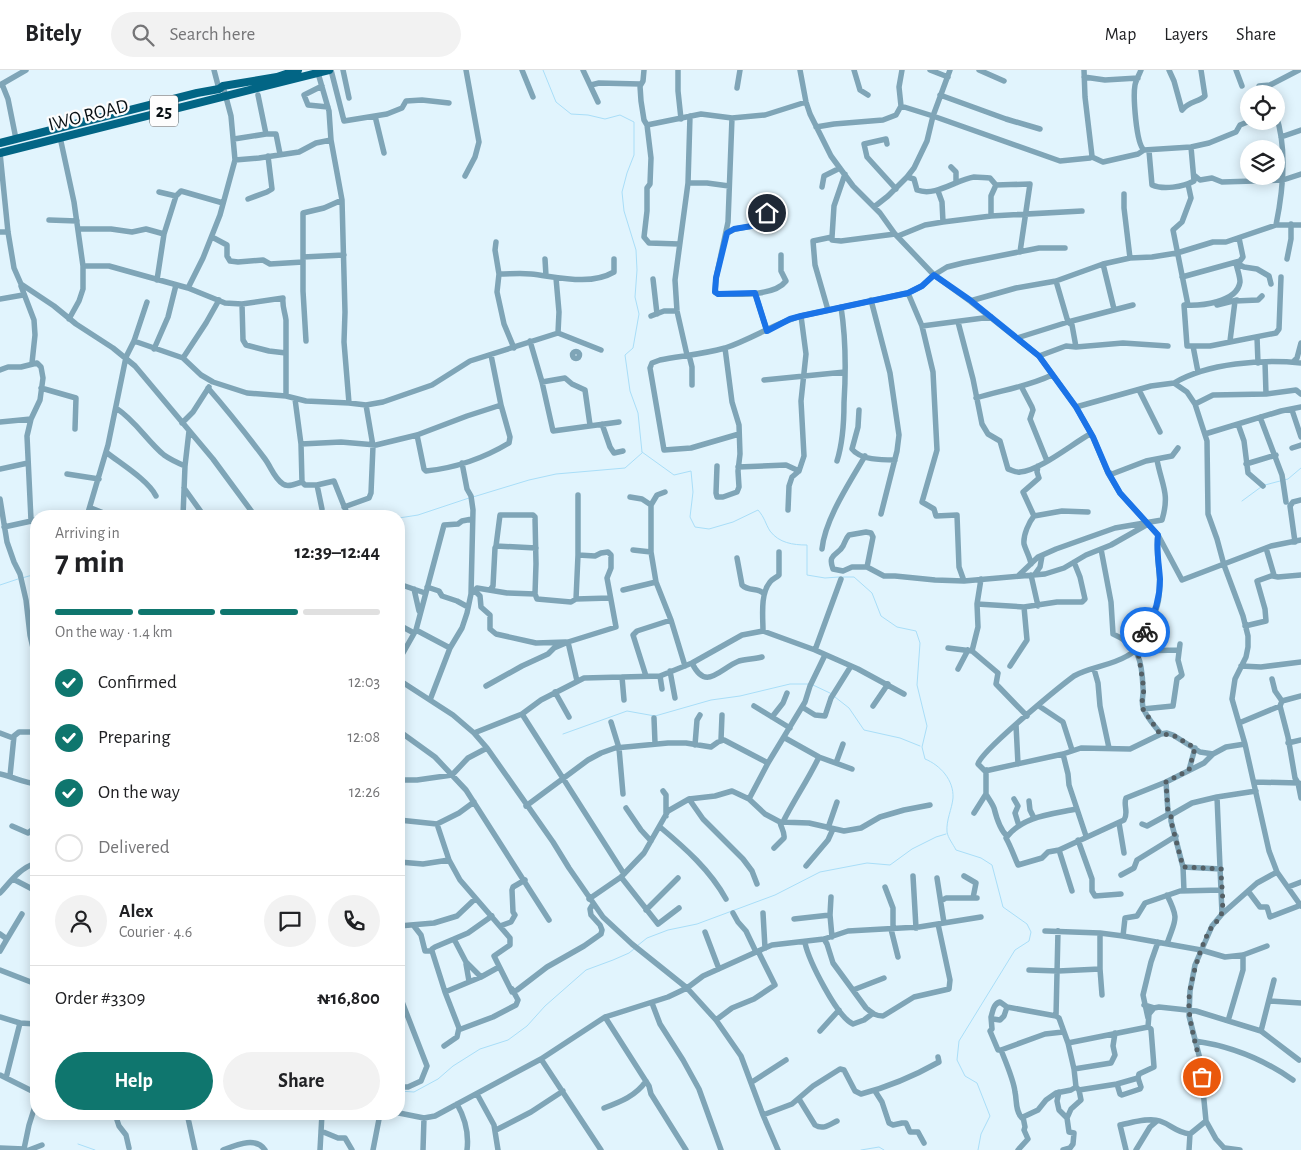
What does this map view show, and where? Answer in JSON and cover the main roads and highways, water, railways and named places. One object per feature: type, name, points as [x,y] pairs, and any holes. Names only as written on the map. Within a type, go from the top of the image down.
[{"type":"main road","name":"IWO ROAD","points":[[0,143],[276,73],[298,70]]},
{"type":"main road","name":"IWO ROAD","points":[[0,153],[330,70]]},
{"type":"waterway","points":[[543,70],[556,102],[571,114],[605,119],[620,115],[634,122],[634,155],[622,192],[624,211],[636,250],[635,297],[639,314],[633,348],[625,355],[630,391],[638,413],[642,452]]},
{"type":"waterway","points":[[642,452],[674,475],[691,471],[693,492],[690,517],[695,527],[709,529],[733,522],[758,510],[770,531],[782,541],[807,545],[807,575],[825,578],[839,577]]},
{"type":"waterway","points":[[473,497],[556,474],[625,468],[642,453]]},
{"type":"waterway","points":[[1284,480],[1301,468]]},
{"type":"waterway","points":[[1265,485],[1280,481]]},
{"type":"waterway","points":[[1242,501],[1261,487]]},
{"type":"waterway","points":[[405,517],[418,515],[469,498]]},
{"type":"waterway","points":[[22,578],[30,576]]},
{"type":"waterway","points":[[843,577],[854,577],[872,593],[881,616],[897,627],[916,631],[920,643],[917,685],[927,726],[922,747],[925,759],[941,769],[949,779],[953,791],[947,823],[948,836],[956,850],[981,858],[992,865],[1003,907],[1027,924],[1031,932],[1029,941],[1015,950],[959,1041],[957,1060],[965,1076],[977,1083],[990,1116],[981,1134],[978,1150]]},
{"type":"waterway","points":[[0,585],[18,579]]},
{"type":"waterway","points":[[563,734],[627,711],[655,716],[711,700],[740,696],[790,684],[810,684]]},
{"type":"waterway","points":[[813,685],[832,694]]},
{"type":"waterway","points":[[835,697],[849,708],[864,730],[900,738],[920,746]]},
{"type":"waterway","points":[[637,946],[647,938],[668,930],[697,924],[775,895],[820,872],[867,863],[890,865],[912,849],[946,834]]},
{"type":"waterway","points":[[405,1091],[414,1092],[438,1079],[453,1066],[480,1049],[508,1040],[527,1026],[545,1006],[586,970],[613,960],[634,949]]},
{"type":"waterway","points":[[78,1144],[95,1150]]},
{"type":"waterway","points":[[861,1150],[879,1147],[884,1150]]}]
